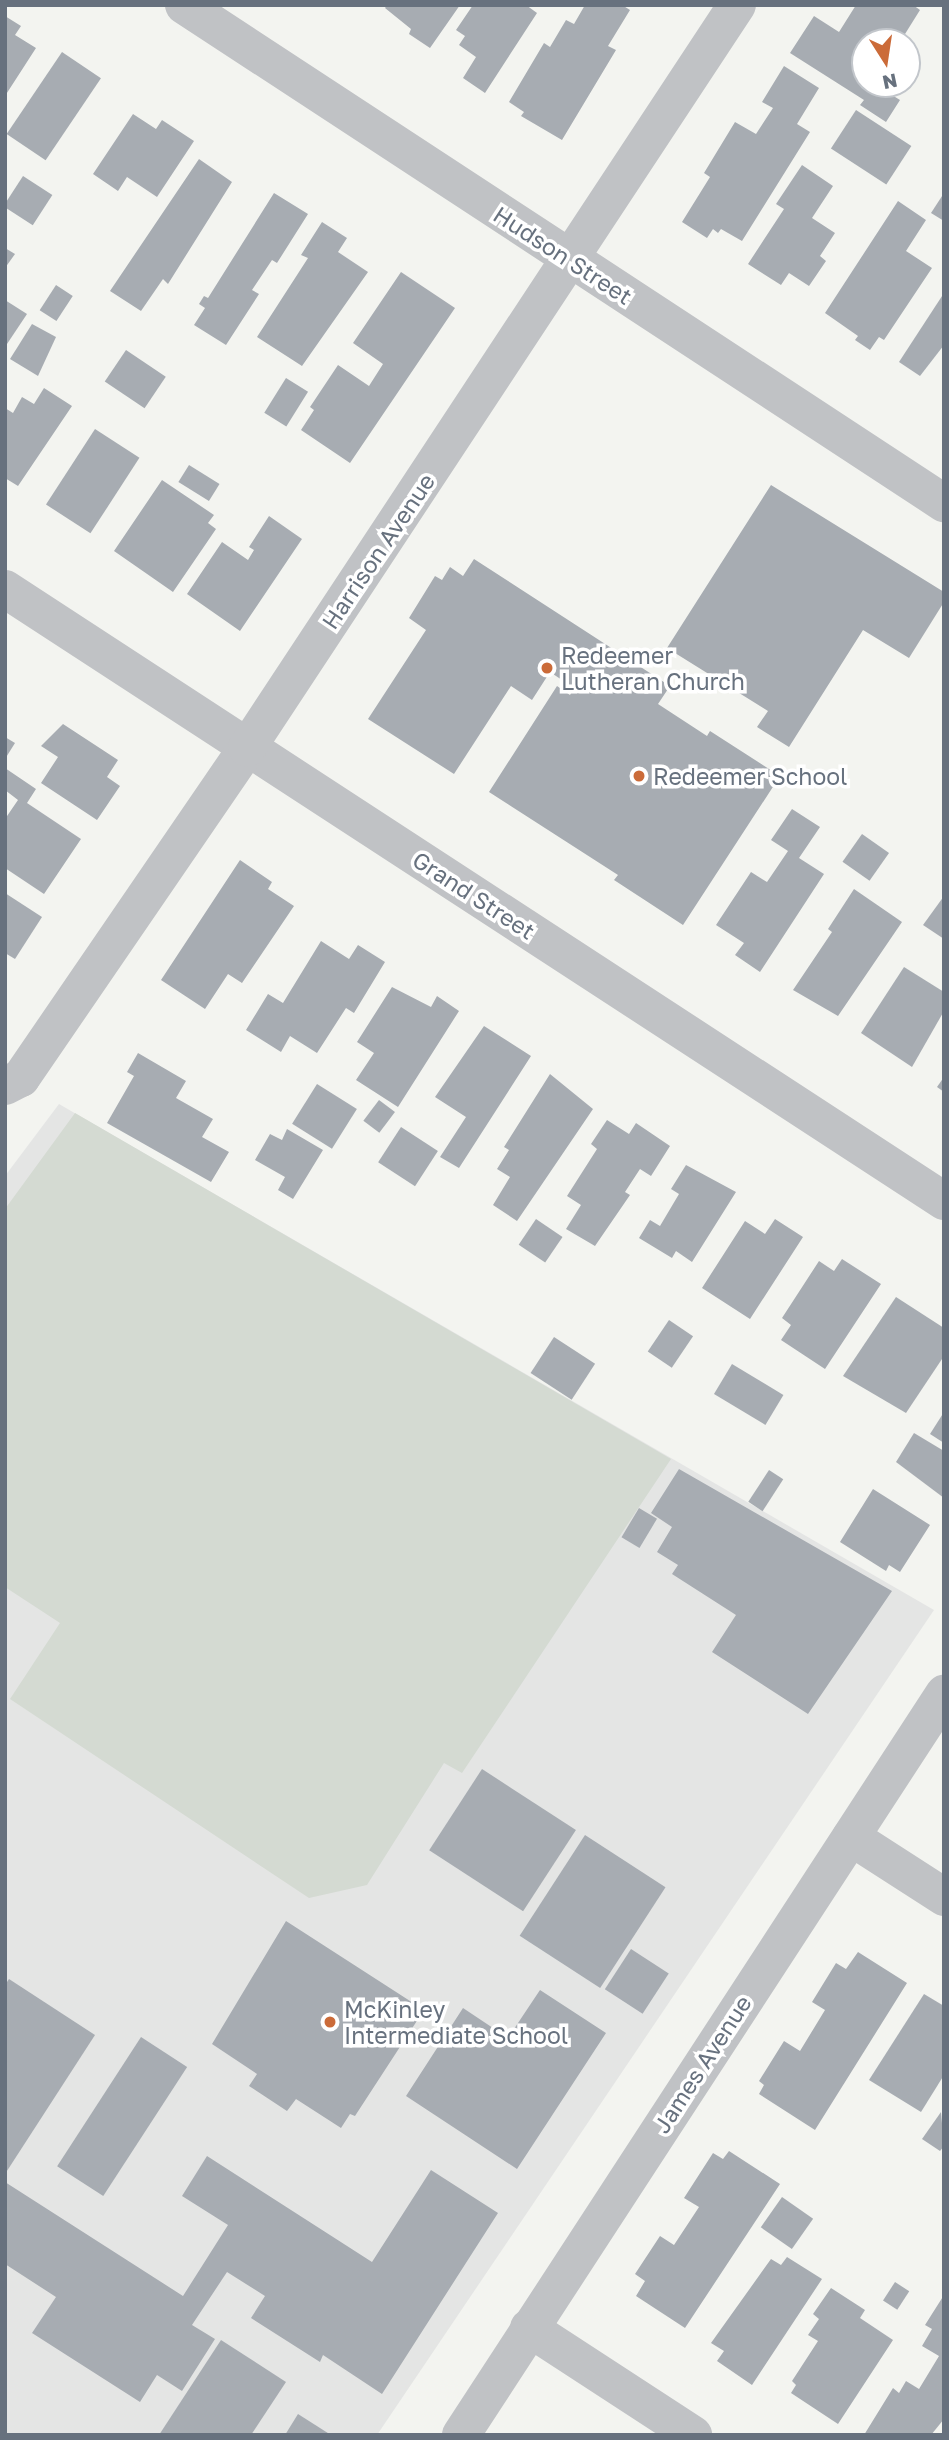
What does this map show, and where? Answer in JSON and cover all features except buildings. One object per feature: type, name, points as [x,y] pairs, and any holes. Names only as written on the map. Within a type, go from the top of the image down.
[{"type":"street","name":"Hudson Street","points":[[184,5],[944,503]]},
{"type":"street","name":"Harrison Avenue","points":[[5,1086],[21,1078],[247,748],[572,261],[737,5]]},
{"type":"street","name":"Grand Street","points":[[5,589],[944,1201]]},
{"type":"street","name":"James Avenue","points":[[461,2435],[944,1694]]},
{"type":"street","points":[[851,1837],[944,1897]]},
{"type":"street","points":[[529,2329],[693,2435]]},
{"type":"shaded area","name":"McKinley Intermediate School","points":[[59,1104],[934,1610],[377,2435],[5,2435],[5,1176]]},
{"type":"shaded area","points":[[75,1113],[671,1459],[462,1773],[444,1763],[367,1885],[309,1898],[10,1699],[60,1623],[5,1587],[5,1209]]},
{"type":"place","name":"Redeemer Lutheran Church","points":[[547,668]]},
{"type":"place","name":"Redeemer School","points":[[639,776]]},
{"type":"place","name":"McKinley Intermediate School","points":[[330,2022]]}]
